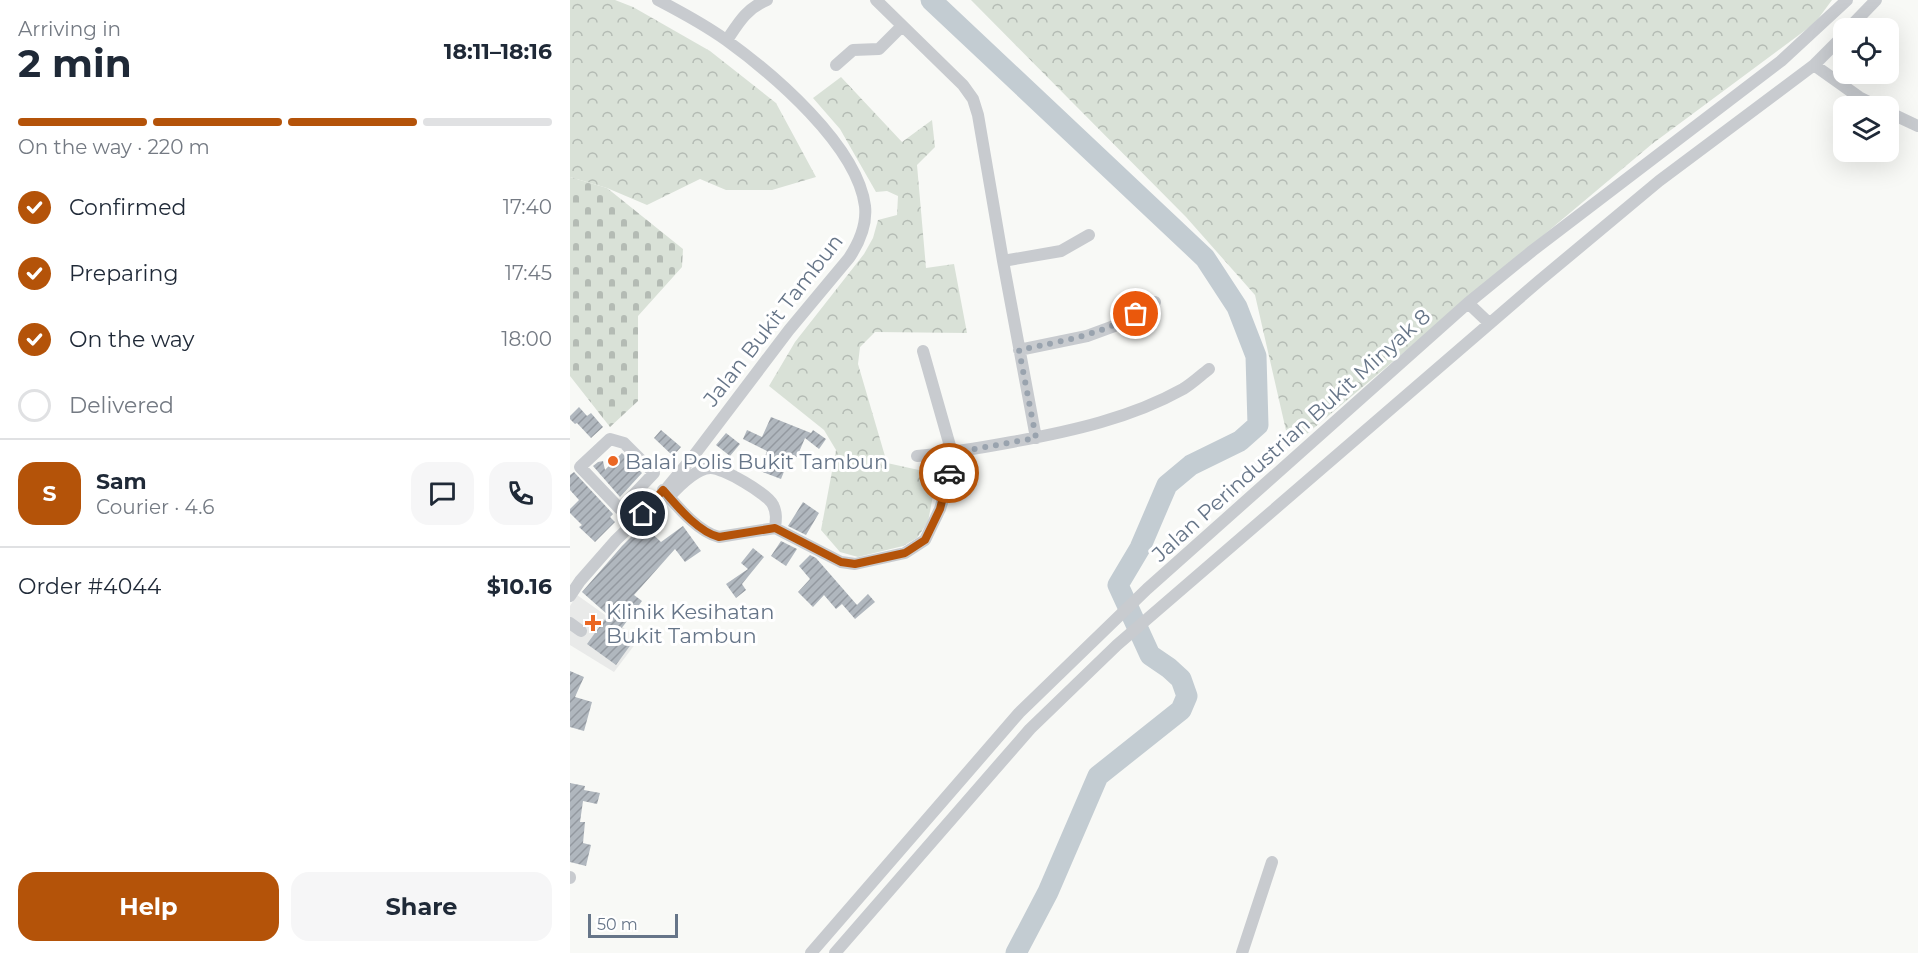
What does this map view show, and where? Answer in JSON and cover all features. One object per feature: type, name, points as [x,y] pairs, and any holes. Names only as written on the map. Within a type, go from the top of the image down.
[{"type":"street","name":"Jalan Bukit Tambun","points":[[570,596],[616,540],[662,496],[789,330],[849,258],[857,246],[864,222],[865,207],[860,185],[848,161],[835,142],[784,87],[727,40],[658,0]]},
{"type":"street","points":[[727,40],[743,16],[767,0]]},
{"type":"street","points":[[876,0],[963,85],[973,99],[978,115],[1036,438]]},
{"type":"street","name":"Jalan Perindustrian Bukit Minyak 8","points":[[811,953],[1019,713],[1147,589],[1468,303],[1781,61],[1847,0]]},
{"type":"street","points":[[1859,18],[1876,0]]},
{"type":"street","points":[[836,65],[853,50],[879,49],[902,26]]},
{"type":"street","name":"Jalan Perindustrian Bukit Minyak 8","points":[[835,953],[1030,729],[1117,645],[1489,323],[1659,181],[1814,65],[1833,45]]},
{"type":"street","points":[[1814,65],[1856,96]]},
{"type":"street","points":[[1899,117],[1918,126]]},
{"type":"street","points":[[1003,261],[1061,251],[1089,235]]},
{"type":"street","points":[[1019,350],[1087,336],[1116,325],[1155,302]]},
{"type":"street","points":[[1468,303],[1489,323]]},
{"type":"street","points":[[641,488],[662,496],[702,530],[719,537],[775,528],[841,562],[855,564],[905,553],[925,540],[940,509],[948,483],[952,453],[923,351]]},
{"type":"street","points":[[917,456],[952,453],[1108,422],[1155,404],[1186,387],[1209,369]]},
{"type":"street","points":[[609,439],[624,443],[654,473],[641,488],[620,509],[580,467],[609,439]]},
{"type":"street","points":[[662,496],[705,469],[717,468],[769,498],[774,507],[775,528]]},
{"type":"street","points":[[570,623],[581,631]]},
{"type":"street","points":[[1242,953],[1272,862]]},
{"type":"shaded area","name":"Klinik Kesihatan Bukit Tambun","points":[[577,595],[639,639],[614,672],[570,645],[570,606]]},
{"type":"green space","points":[[570,0],[615,0],[633,7],[710,51],[776,103],[816,177],[772,190],[726,190],[700,179],[647,205],[607,188],[570,177]]},
{"type":"green space","points":[[971,0],[1832,0],[1815,23],[1652,144],[1290,448],[1255,295],[1186,217]]},
{"type":"green space","points":[[841,77],[902,142],[932,120],[935,147],[917,165],[926,268],[954,264],[967,333],[875,332],[860,347],[858,364],[887,463],[937,474],[928,522],[917,538],[903,546],[858,557],[840,552],[821,530],[836,450],[824,430],[769,386],[795,342],[864,254],[873,238],[878,220],[897,215],[898,196],[887,191],[876,192],[840,129],[813,98]]},
{"type":"green space","points":[[570,177],[607,188],[683,249],[682,267],[638,316],[638,401],[610,427],[570,376]]},
{"type":"building","points":[[579,407],[587,416],[591,413],[603,427],[591,438],[570,419]]},
{"type":"building","points":[[771,417],[811,433],[813,430],[826,439],[819,449],[805,438],[797,457],[791,454],[781,479],[760,471],[767,451],[743,439],[747,430],[762,437]]},
{"type":"building","points":[[661,430],[681,447],[673,456],[654,438]]},
{"type":"building","points":[[726,433],[740,444],[730,456],[716,445]]},
{"type":"building","points":[[622,453],[642,473],[620,497],[593,466],[603,461],[605,470]]},
{"type":"building","points":[[574,472],[613,514],[610,517],[615,522],[595,542],[579,527],[582,525],[570,513],[570,509],[579,500],[570,490],[570,475]]},
{"type":"building","points":[[803,502],[819,513],[806,535],[788,526]]},
{"type":"building","points":[[643,525],[661,542],[683,526],[701,551],[685,562],[675,549],[634,595],[642,601],[618,633],[632,643],[616,665],[587,644],[608,615],[582,592]]},
{"type":"building","points":[[781,541],[797,549],[786,566],[771,556]]},
{"type":"building","points":[[753,548],[764,557],[742,584],[746,590],[736,598],[726,584],[748,569],[741,563]]},
{"type":"building","points":[[810,555],[816,558],[857,605],[868,594],[875,602],[855,619],[842,604],[836,609],[824,595],[813,607],[798,592],[810,579],[799,566]]},
{"type":"building","points":[[570,671],[584,677],[575,697],[592,702],[584,731],[570,727]]},
{"type":"building","points":[[570,783],[585,786],[584,790],[600,793],[597,804],[583,801],[580,822],[585,822],[583,843],[591,845],[586,866],[570,862]]},
{"type":"waterway","points":[[931,0],[1205,258],[1237,307],[1256,356],[1258,425],[1240,441],[1191,465],[1167,485],[1140,548],[1118,585],[1150,655],[1181,679],[1187,696],[1181,710],[1098,776],[1048,892],[1016,953]]},
{"type":"way so far","points":[[949,473],[952,453],[1036,438],[1019,350],[1087,336],[1116,325],[1136,314]]},
{"type":"place","name":"Balai Polis Bukit Tambun","points":[[613,461]]},
{"type":"place","name":"Klinik Kesihatan Bukit Tambun","points":[[593,623]]},
{"type":"route","points":[[643,514],[663,490],[702,530],[711,535],[719,537],[775,528],[841,562],[855,564],[905,553],[925,540],[940,509],[949,473]]}]
